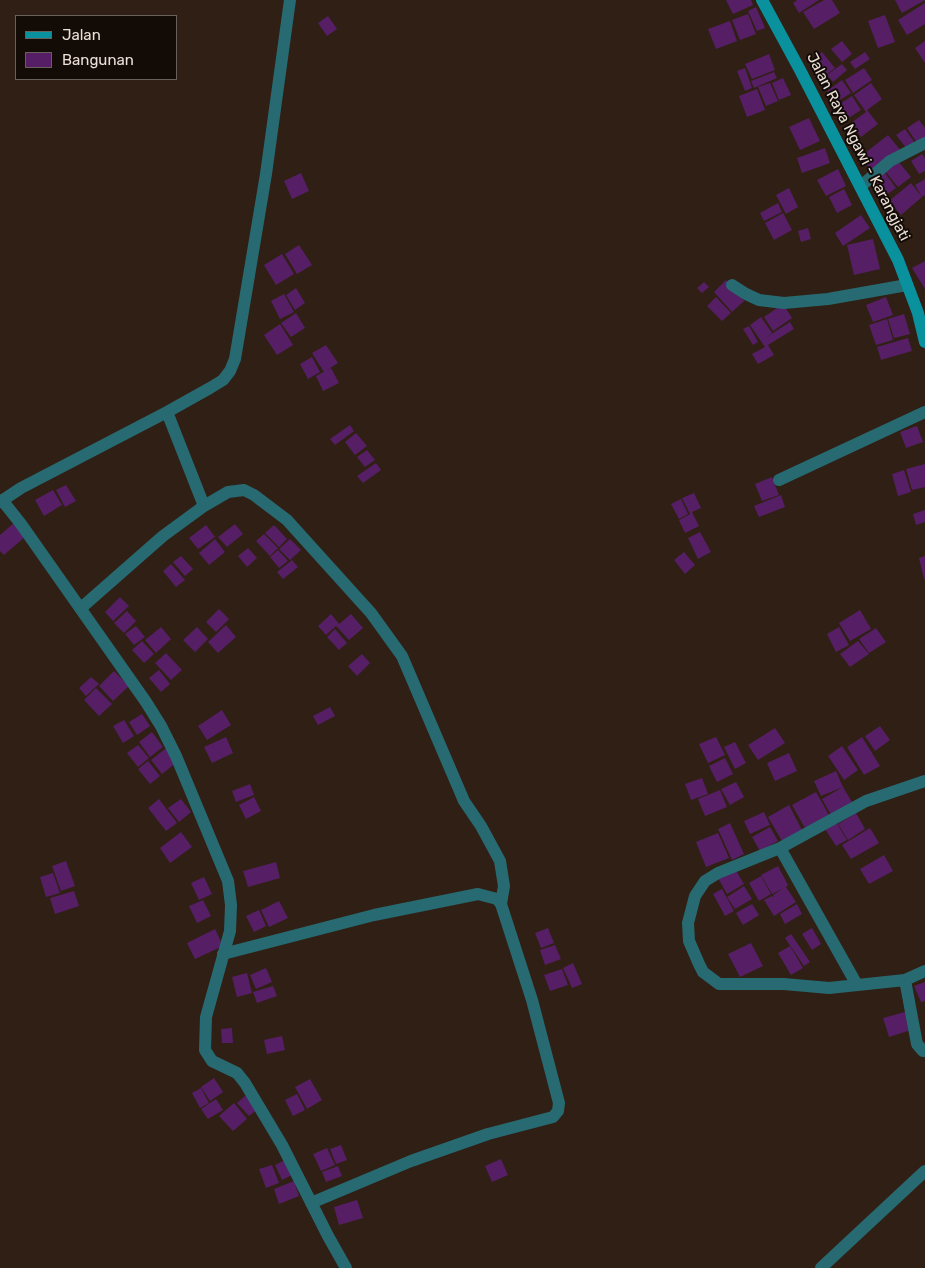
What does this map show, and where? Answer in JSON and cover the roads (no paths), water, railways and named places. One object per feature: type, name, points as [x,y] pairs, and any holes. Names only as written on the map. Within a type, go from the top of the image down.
[{"type":"main road","name":"Jalan Raya Ngawi - Karangjati","points":[[762,0],[861,186],[898,260],[908,285],[922,311],[925,342]]},
{"type":"street","points":[[290,0],[266,174],[235,359],[230,371],[223,380],[167,412],[46,474],[1,501],[81,608],[146,702],[176,756],[228,881],[231,905],[230,931],[206,1017],[205,1050],[212,1061],[238,1073],[245,1083],[282,1145],[346,1268]]},
{"type":"street","points":[[861,186],[890,161],[925,143]]},
{"type":"street","points":[[732,285],[759,300],[784,303],[828,299],[908,285]]},
{"type":"street","points":[[167,412],[204,506]]},
{"type":"street","points":[[779,480],[925,412]]},
{"type":"street","points":[[81,608],[163,536],[204,506],[228,492],[244,490],[249,492],[287,520],[371,613],[402,656],[464,801],[481,826],[500,861],[504,886],[501,904]]},
{"type":"street","points":[[925,781],[866,801],[780,848],[718,873],[704,881],[695,896],[688,922],[689,941],[703,972],[719,984],[784,984],[829,988],[905,980],[925,971]]},
{"type":"street","points":[[780,848],[857,986]]},
{"type":"street","points":[[223,954],[374,915],[478,894],[497,899],[501,904],[532,1000],[559,1102],[558,1111],[553,1117],[488,1134],[410,1161],[311,1203]]},
{"type":"street","points":[[905,980],[917,1044],[925,1051]]},
{"type":"street","points":[[821,1268],[925,1171]]}]
